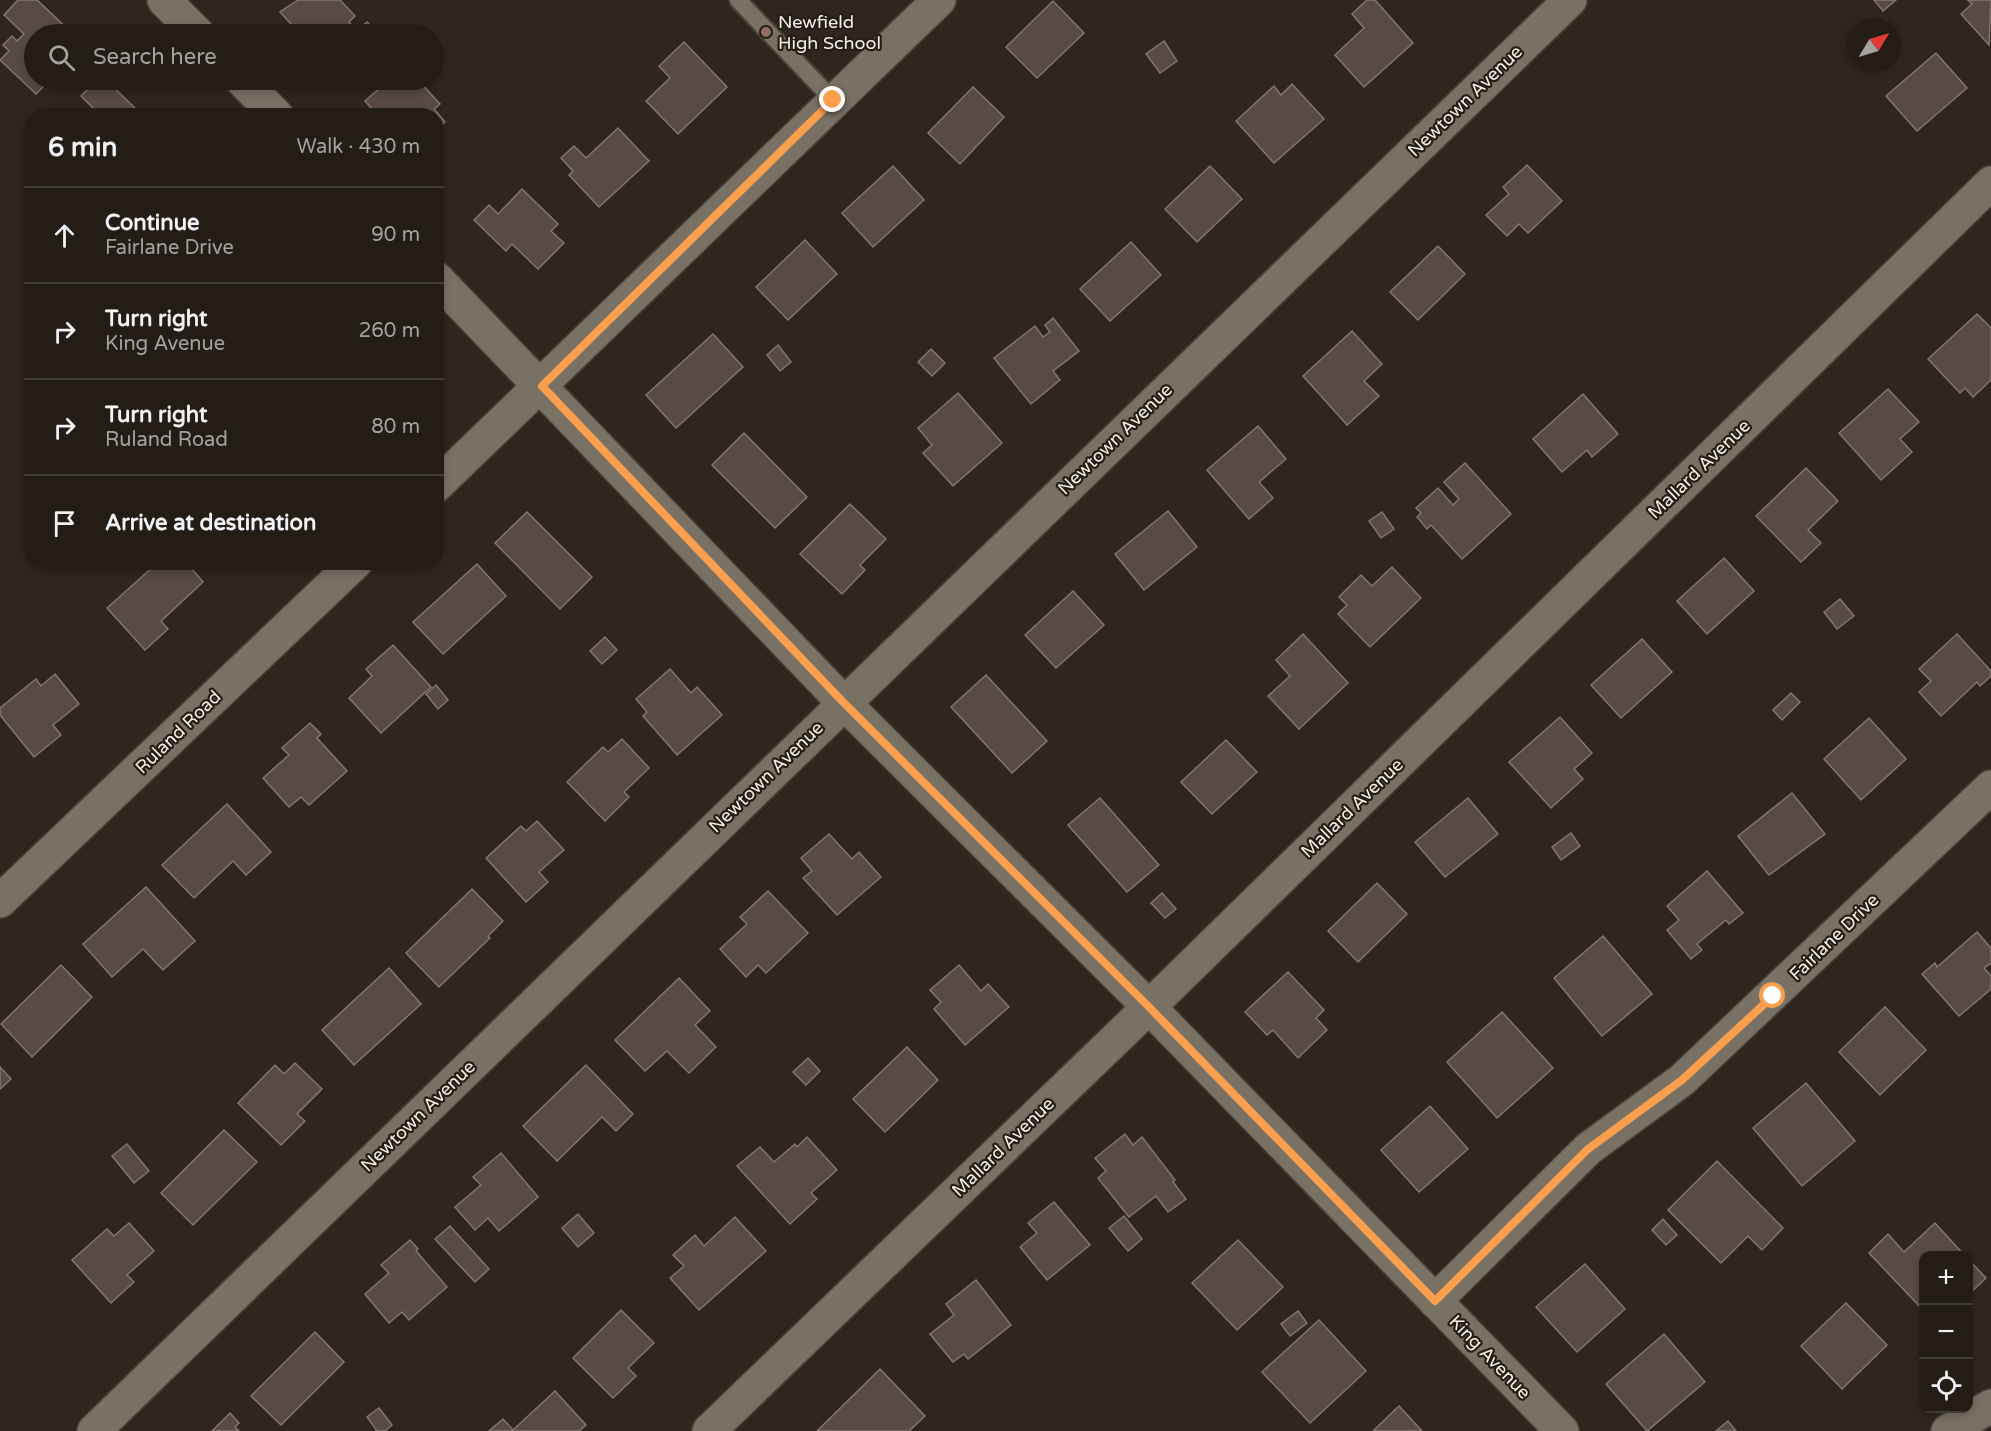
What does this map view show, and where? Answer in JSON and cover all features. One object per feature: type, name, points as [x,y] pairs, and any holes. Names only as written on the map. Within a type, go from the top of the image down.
[{"type":"street","points":[[164,0],[188,24]]},
{"type":"street","points":[[444,478],[939,0]]},
{"type":"street","name":"Newtown Avenue","points":[[94,1431],[843,702],[1570,0]]},
{"type":"street","points":[[252,90],[270,108]]},
{"type":"street","name":"Mallard Avenue","points":[[709,1431],[1149,1007],[1991,183]]},
{"type":"street","name":"King Avenue","points":[[444,286],[843,702],[1149,1007],[1562,1431]]},
{"type":"street","name":"Ruland Road","points":[[0,901],[348,570]]},
{"type":"street","name":"Fairlane Drive","points":[[1435,1301],[1588,1149],[1682,1080],[1991,787]]},
{"type":"street","points":[[1948,1431],[1991,1406]]},
{"type":"lane","points":[[738,0],[833,100]]},
{"type":"building","points":[[18,0],[37,0],[62,24],[24,24],[24,34],[4,15]]},
{"type":"building","points":[[298,0],[340,0],[355,16],[349,22],[351,24],[291,24],[280,12]]},
{"type":"building","points":[[1367,0],[1375,0],[1413,43],[1364,87],[1335,55],[1364,28],[1352,14]]},
{"type":"building","points":[[1874,0],[1896,0],[1883,11]]},
{"type":"building","points":[[1968,0],[1991,0],[1989,45],[1961,14],[1972,4]]},
{"type":"building","points":[[1053,1],[1084,33],[1037,78],[1006,47]]},
{"type":"building","points":[[24,34],[24,83],[0,60],[9,51],[3,45],[12,36],[17,41]]},
{"type":"building","points":[[1164,41],[1177,61],[1160,73],[1146,54]]},
{"type":"building","points":[[684,42],[727,87],[678,134],[646,101],[670,78],[659,66]]},
{"type":"building","points":[[1936,53],[1967,88],[1917,131],[1886,96]]},
{"type":"building","points":[[1292,84],[1324,119],[1274,163],[1236,121],[1274,86],[1281,95]]},
{"type":"building","points":[[973,87],[1004,117],[960,164],[928,133]]},
{"type":"building","points":[[87,90],[116,90],[135,108],[93,108],[81,96]]},
{"type":"building","points":[[378,90],[427,90],[440,104],[435,108],[371,108],[365,101]]},
{"type":"building","points":[[618,128],[649,161],[599,207],[569,175],[573,171],[561,158],[574,146],[586,158]]},
{"type":"building","points":[[1527,165],[1562,201],[1528,233],[1519,224],[1507,236],[1486,215],[1509,194],[1503,187]]},
{"type":"building","points":[[893,166],[924,200],[873,247],[842,213]]},
{"type":"building","points":[[1210,166],[1242,199],[1197,242],[1165,209]]},
{"type":"building","points":[[522,189],[558,224],[551,231],[564,243],[538,269],[512,244],[506,251],[474,220],[489,205],[498,214]]},
{"type":"building","points":[[805,240],[837,274],[788,320],[756,287]]},
{"type":"building","points":[[1131,242],[1161,275],[1110,321],[1080,289]]},
{"type":"building","points":[[1438,246],[1465,274],[1418,320],[1390,292]]},
{"type":"building","points":[[1977,314],[1991,328],[1991,380],[1973,397],[1965,388],[1960,393],[1928,359]]},
{"type":"building","points":[[1053,318],[1079,351],[1053,371],[1060,380],[1031,404],[994,358],[1035,326],[1043,337],[1050,332],[1045,325]]},
{"type":"building","points":[[1352,331],[1382,364],[1364,381],[1379,396],[1347,425],[1303,376]]},
{"type":"building","points":[[713,334],[743,367],[676,428],[646,395]]},
{"type":"building","points":[[778,345],[791,362],[780,371],[767,355]]},
{"type":"building","points":[[931,349],[945,363],[932,376],[918,362]]},
{"type":"building","points":[[1888,389],[1919,422],[1900,439],[1912,452],[1881,480],[1839,433]]},
{"type":"building","points":[[958,393],[1002,443],[953,486],[923,453],[932,445],[918,428]]},
{"type":"building","points":[[1583,394],[1618,434],[1592,457],[1587,450],[1562,472],[1533,439]]},
{"type":"building","points":[[1258,426],[1286,459],[1259,482],[1273,498],[1249,519],[1207,470]]},
{"type":"building","points":[[744,433],[807,497],[775,528],[712,465]]},
{"type":"building","points":[[1465,463],[1511,514],[1462,559],[1431,525],[1427,529],[1417,517],[1421,513],[1416,508],[1438,488],[1453,505],[1459,499],[1444,482]]},
{"type":"building","points":[[1806,468],[1838,501],[1808,530],[1821,543],[1801,562],[1756,516]]},
{"type":"building","points":[[850,504],[886,539],[860,565],[865,570],[842,594],[800,554]]},
{"type":"building","points":[[1168,511],[1197,547],[1144,590],[1115,554]]},
{"type":"building","points":[[527,512],[592,577],[560,609],[495,543]]},
{"type":"building","points":[[1382,512],[1394,529],[1381,538],[1369,521]]},
{"type":"building","points":[[1724,558],[1754,591],[1707,634],[1677,601]]},
{"type":"building","points":[[477,564],[506,596],[443,654],[413,622]]},
{"type":"building","points":[[1392,567],[1421,598],[1370,647],[1338,614],[1347,605],[1339,597],[1361,575],[1372,586]]},
{"type":"building","points":[[150,570],[193,570],[203,582],[161,621],[168,629],[145,650],[107,608]]},
{"type":"building","points":[[1073,591],[1104,625],[1056,668],[1025,635]]},
{"type":"building","points":[[1840,599],[1854,616],[1837,629],[1824,612]]},
{"type":"building","points":[[1303,634],[1348,683],[1299,729],[1268,696],[1290,676],[1276,660]]},
{"type":"building","points":[[1957,634],[1991,671],[1991,676],[1980,686],[1977,682],[1941,716],[1919,692],[1931,681],[1919,669]]},
{"type":"building","points":[[605,637],[617,650],[602,664],[590,651]]},
{"type":"building","points":[[1642,639],[1672,672],[1621,718],[1591,685]]},
{"type":"building","points":[[393,645],[431,687],[381,733],[349,698],[372,676],[366,669]]},
{"type":"building","points":[[670,669],[691,693],[697,687],[722,715],[677,755],[643,716],[647,712],[636,699]]},
{"type":"building","points":[[55,674],[79,704],[53,725],[61,735],[34,757],[0,715],[0,708],[36,679],[41,686]]},
{"type":"building","points":[[986,675],[1047,741],[1012,773],[951,707]]},
{"type":"building","points":[[436,685],[448,700],[438,709],[426,694]]},
{"type":"building","points":[[1791,693],[1800,702],[1782,720],[1773,710]]},
{"type":"building","points":[[1560,717],[1592,753],[1574,769],[1583,779],[1551,808],[1509,762]]},
{"type":"building","points":[[1869,718],[1906,759],[1861,800],[1824,759]]},
{"type":"building","points":[[310,723],[321,734],[317,738],[347,771],[309,805],[301,797],[289,807],[263,778],[289,755],[282,748]]},
{"type":"building","points":[[622,739],[649,768],[624,792],[629,797],[605,821],[567,782],[603,747],[608,752]]},
{"type":"building","points":[[1226,740],[1257,772],[1212,814],[1181,782]]},
{"type":"building","points":[[1792,793],[1825,834],[1769,875],[1738,836]]},
{"type":"building","points":[[1100,798],[1159,865],[1127,892],[1068,825]]},
{"type":"building","points":[[1468,798],[1498,834],[1445,877],[1415,842]]},
{"type":"building","points":[[227,804],[271,852],[246,875],[233,861],[194,898],[162,865]]},
{"type":"building","points":[[537,821],[564,850],[539,872],[548,882],[526,902],[486,858],[521,826],[526,831]]},
{"type":"building","points":[[1571,833],[1580,846],[1561,860],[1552,847]]},
{"type":"building","points":[[829,834],[852,859],[859,852],[881,877],[837,915],[803,878],[812,871],[801,858]]},
{"type":"building","points":[[1707,871],[1743,913],[1729,924],[1726,920],[1697,944],[1702,950],[1691,959],[1667,930],[1679,920],[1667,906]]},
{"type":"building","points":[[1377,883],[1407,914],[1358,962],[1328,931]]},
{"type":"building","points":[[146,887],[195,941],[163,970],[143,949],[112,977],[83,944]]},
{"type":"building","points":[[472,889],[503,921],[488,936],[490,938],[439,987],[406,953]]},
{"type":"building","points":[[768,891],[808,933],[766,973],[758,965],[746,977],[720,949],[747,924],[740,917]]},
{"type":"building","points":[[1162,893],[1176,909],[1165,918],[1151,903]]},
{"type":"building","points":[[1977,932],[1991,948],[1991,963],[1984,968],[1991,976],[1991,989],[1959,1016],[1922,974],[1935,963],[1937,967]]},
{"type":"building","points":[[1603,936],[1652,994],[1602,1036],[1554,978]]},
{"type":"building","points":[[61,965],[92,997],[32,1057],[1,1024]]},
{"type":"building","points":[[959,965],[981,991],[988,984],[1009,1007],[965,1045],[934,1009],[941,1002],[930,990]]},
{"type":"building","points":[[389,968],[421,1004],[354,1065],[322,1030]]},
{"type":"building","points":[[1288,972],[1324,1010],[1316,1018],[1327,1030],[1298,1058],[1273,1030],[1267,1035],[1245,1012]]},
{"type":"building","points":[[679,978],[710,1011],[695,1025],[716,1047],[689,1073],[667,1051],[645,1071],[615,1040]]},
{"type":"building","points":[[1885,1007],[1926,1050],[1880,1095],[1839,1052]]},
{"type":"building","points":[[1502,1012],[1553,1068],[1497,1118],[1447,1062]]},
{"type":"building","points":[[907,1047],[938,1080],[885,1132],[853,1099]]},
{"type":"building","points":[[808,1058],[820,1071],[806,1085],[793,1072]]},
{"type":"building","points":[[295,1063],[322,1089],[297,1114],[305,1121],[281,1145],[238,1103],[275,1065],[284,1074]]},
{"type":"building","points":[[586,1065],[633,1114],[616,1131],[602,1117],[557,1161],[523,1126]]},
{"type":"building","points":[[0,1067],[11,1079],[0,1089]]},
{"type":"building","points":[[1806,1083],[1855,1141],[1802,1186],[1753,1128]]},
{"type":"building","points":[[1430,1106],[1468,1149],[1419,1192],[1381,1150]]},
{"type":"building","points":[[224,1130],[257,1162],[193,1225],[161,1193]]},
{"type":"building","points":[[1125,1134],[1133,1145],[1142,1137],[1175,1180],[1173,1182],[1186,1199],[1168,1212],[1156,1196],[1129,1217],[1098,1178],[1106,1171],[1095,1158]]},
{"type":"building","points":[[807,1137],[837,1170],[811,1193],[817,1199],[790,1224],[737,1166],[760,1147],[774,1162],[795,1144],[797,1147]]},
{"type":"building","points":[[127,1144],[149,1171],[134,1183],[112,1156]]},
{"type":"building","points":[[501,1153],[538,1197],[499,1231],[488,1218],[475,1230],[455,1207],[481,1185],[473,1177]]},
{"type":"building","points":[[1717,1161],[1783,1228],[1762,1250],[1748,1236],[1721,1263],[1668,1210]]},
{"type":"building","points":[[1054,1202],[1090,1245],[1047,1280],[1020,1247],[1037,1233],[1028,1223]]},
{"type":"building","points":[[578,1214],[594,1233],[578,1247],[562,1228]]},
{"type":"building","points":[[1124,1216],[1142,1239],[1128,1251],[1109,1228]]},
{"type":"building","points":[[735,1217],[766,1251],[699,1310],[670,1278],[684,1266],[673,1255],[695,1235],[704,1246]]},
{"type":"building","points":[[1663,1219],[1677,1235],[1666,1245],[1652,1230]]},
{"type":"building","points":[[129,1223],[154,1251],[127,1275],[134,1282],[111,1303],[72,1260],[107,1229],[114,1236]]},
{"type":"building","points":[[1935,1223],[1960,1251],[1919,1251],[1919,1306],[1869,1253],[1888,1234],[1904,1252]]},
{"type":"building","points":[[450,1226],[489,1269],[475,1282],[435,1239]]},
{"type":"building","points":[[410,1240],[418,1249],[416,1251],[447,1287],[409,1320],[402,1312],[389,1323],[365,1294],[389,1273],[381,1265]]},
{"type":"building","points":[[1238,1240],[1283,1287],[1237,1330],[1192,1283]]},
{"type":"building","points":[[1585,1264],[1625,1309],[1577,1352],[1536,1307]]},
{"type":"building","points":[[1973,1264],[1986,1278],[1973,1290]]},
{"type":"building","points":[[976,1280],[1011,1325],[968,1359],[964,1354],[953,1362],[930,1334],[954,1315],[946,1304]]},
{"type":"building","points":[[1846,1303],[1887,1345],[1842,1389],[1801,1346]]},
{"type":"building","points":[[621,1310],[654,1343],[628,1368],[636,1376],[613,1398],[573,1358]]},
{"type":"building","points":[[1298,1311],[1307,1323],[1290,1336],[1281,1324]]},
{"type":"building","points":[[1319,1320],[1366,1371],[1310,1423],[1262,1372]]},
{"type":"building","points":[[315,1332],[344,1362],[281,1425],[251,1396]]},
{"type":"building","points":[[1664,1334],[1705,1382],[1647,1431],[1606,1384]]},
{"type":"building","points":[[880,1369],[925,1416],[909,1431],[817,1431]]},
{"type":"building","points":[[555,1391],[586,1425],[579,1431],[489,1431],[503,1419],[513,1430]]},
{"type":"building","points":[[1399,1406],[1422,1431],[1373,1431]]},
{"type":"building","points":[[379,1408],[392,1425],[385,1431],[377,1431],[367,1417]]},
{"type":"building","points":[[230,1413],[239,1423],[235,1427],[239,1431],[212,1431]]},
{"type":"building","points":[[1728,1421],[1736,1431],[1716,1431]]},
{"type":"place","name":"Newfield High School","points":[[766,32]]},
{"type":"route","points":[[833,100],[542,386],[843,702],[1149,1007],[1435,1301],[1588,1149],[1682,1080],[1773,996]]}]
